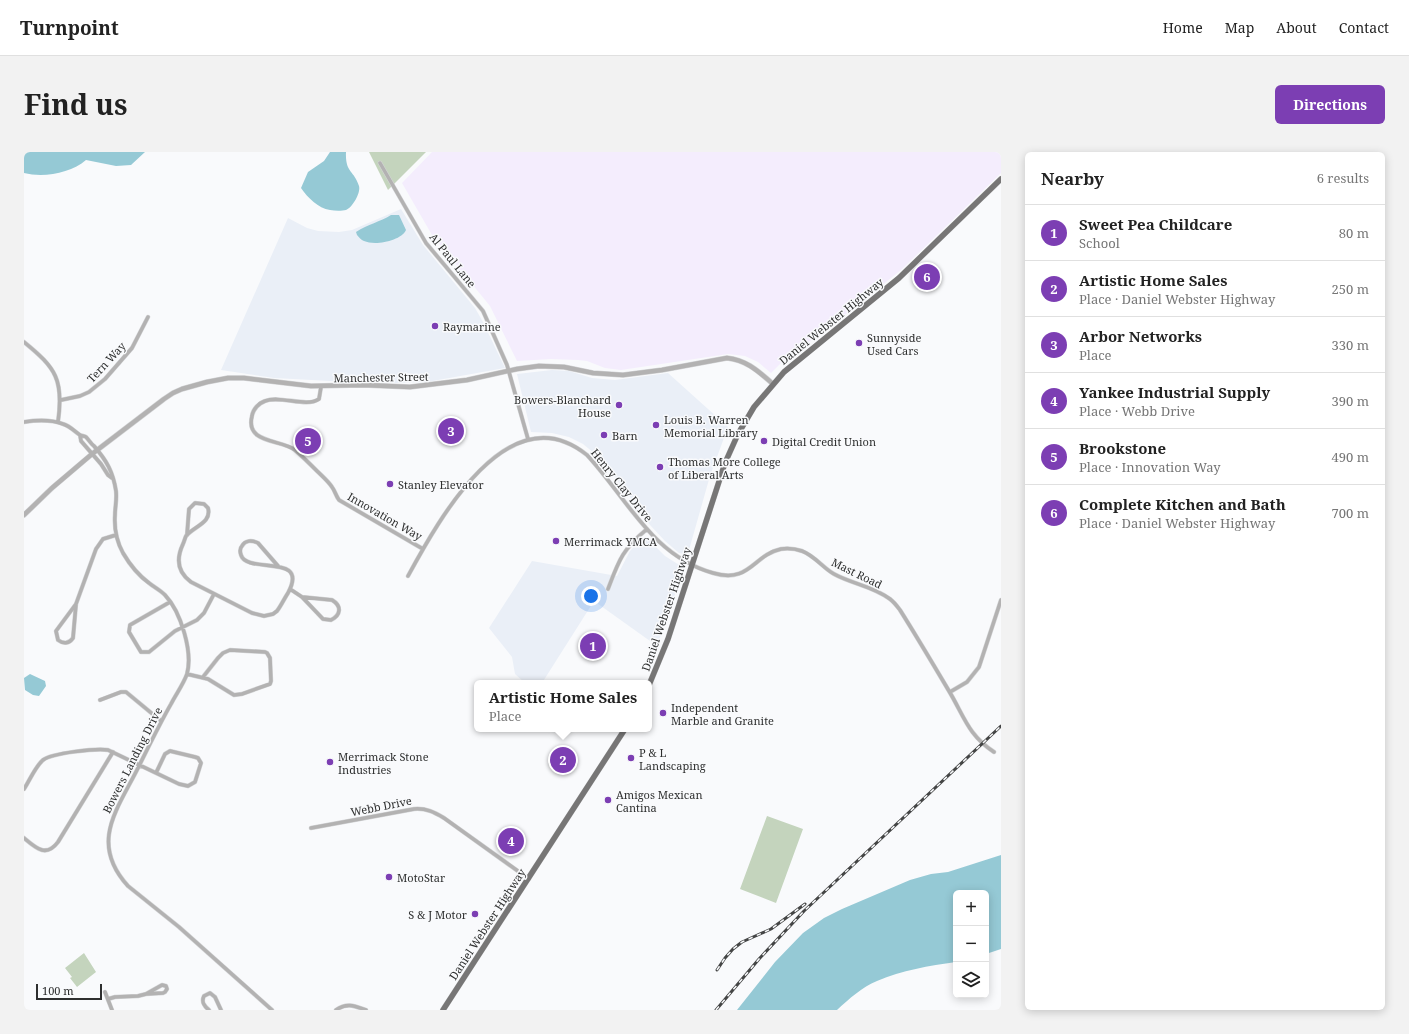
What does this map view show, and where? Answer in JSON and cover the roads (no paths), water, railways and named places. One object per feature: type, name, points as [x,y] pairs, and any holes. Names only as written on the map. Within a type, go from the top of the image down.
[{"type":"main road","name":"Daniel Webster Highway","points":[[651,680],[663,653],[718,482],[734,442],[754,407],[784,372],[800,357],[899,278],[1001,179]]},
{"type":"main road","name":"Daniel Webster Highway","points":[[443,1010],[623,732]]},
{"type":"street","name":"Al Paul Lane","points":[[380,163],[426,243],[483,312],[501,349],[509,371]]},
{"type":"street","name":"Tern Way","points":[[61,400],[80,396],[89,392],[105,379],[132,348],[148,317]]},
{"type":"street","points":[[24,342],[41,356],[51,368],[59,387],[61,400],[58,422],[44,420],[24,422]]},
{"type":"street","name":"Manchester Street","points":[[24,515],[52,488],[92,454],[173,393],[207,382],[228,378],[244,378],[283,384],[321,387],[425,386],[539,366],[564,367],[593,373],[623,375],[662,370],[727,358],[740,360],[747,363],[773,384]]},
{"type":"street","points":[[509,371],[528,439]]},
{"type":"street","name":"Innovation Way","points":[[321,387],[320,399],[313,402],[272,400],[262,402],[252,413],[251,421],[254,430],[264,440],[286,446],[296,452],[333,487],[339,500],[423,549]]},
{"type":"street","name":"Bowers Landing Drive","points":[[58,422],[70,427],[80,435],[86,437],[110,468],[116,492],[114,522],[116,535],[121,549],[132,568],[144,580],[163,593],[170,602],[175,610],[187,641],[189,652],[187,674],[182,685],[161,721],[113,816],[108,841],[112,859],[116,869],[128,886],[179,927],[272,1010]]},
{"type":"street","name":"Bowers Landing Drive","points":[[80,435],[81,441],[112,478]]},
{"type":"street","name":"Henry Clay Drive","points":[[408,576],[448,508],[466,485],[496,457],[512,447],[528,439],[549,438],[560,439],[579,448],[594,462],[658,542],[671,553],[692,565]]},
{"type":"street","points":[[186,536],[207,519],[209,510],[204,504],[195,503],[189,509],[186,536],[179,553],[178,560],[180,570],[188,580],[252,613],[264,616],[273,614],[277,611],[290,589],[293,578],[290,572],[278,566],[247,561],[241,556],[240,549],[247,541],[254,541],[258,543],[278,566]]},
{"type":"street","points":[[608,589],[616,567],[624,553],[633,541],[647,529]]},
{"type":"street","points":[[76,604],[56,631],[58,640],[62,643],[68,642],[73,638],[76,604],[98,545],[103,540],[116,535]]},
{"type":"street","name":"Mast Road","points":[[692,565],[712,573],[733,575],[745,571],[776,550],[796,549],[808,554],[835,574],[876,591],[890,599],[900,610],[950,692],[971,732],[982,744],[994,752]]},
{"type":"street","points":[[290,589],[302,597],[323,619],[331,620],[339,614],[338,606],[332,600],[302,597]]},
{"type":"street","points":[[170,602],[129,626],[130,632],[139,650],[146,653],[149,652],[174,632],[194,622],[202,616],[214,594]]},
{"type":"street","points":[[950,692],[967,682],[978,667],[1001,600]]},
{"type":"street","points":[[187,674],[203,677],[230,693],[237,695],[272,682],[270,658],[265,652],[227,651],[218,658],[203,677]]},
{"type":"street","points":[[100,700],[121,692],[126,692],[161,721]]},
{"type":"street","points":[[24,789],[40,763],[49,756],[104,750],[113,752],[139,765],[179,784],[188,786],[195,782],[201,763],[198,758],[170,751],[166,754],[156,773]]},
{"type":"street","points":[[24,838],[40,850],[47,851],[53,848],[113,752]]},
{"type":"street","name":"Webb Drive","points":[[311,828],[414,809],[425,809],[444,818],[529,879]]},
{"type":"street","points":[[108,999],[146,994],[163,994],[167,989],[164,985],[162,985],[146,994]]},
{"type":"street","points":[[105,992],[112,1010]]},
{"type":"street","points":[[208,1010],[203,1004],[202,1000],[204,996],[210,993],[215,997],[221,1010]]},
{"type":"street","points":[[336,1010],[350,1004],[366,1010]]},
{"type":"water","points":[[24,152],[145,152],[131,165],[116,166],[86,160],[65,171],[48,175],[40,175],[24,173]]},
{"type":"water","points":[[330,152],[346,152],[348,168],[355,177],[359,186],[359,192],[356,200],[346,210],[340,211],[321,207],[310,199],[301,188],[308,172],[324,161]]},
{"type":"water","points":[[391,215],[399,215],[406,230],[399,237],[387,242],[374,243],[363,241],[357,235],[356,232],[360,229]]},
{"type":"water","points":[[30,674],[45,681],[46,686],[39,696],[33,695],[25,690],[24,678]]},
{"type":"water","points":[[1001,855],[1001,949],[989,953],[989,890],[953,890],[953,962],[906,971],[886,977],[861,990],[837,1010],[737,1010],[775,962],[803,933],[824,918],[910,880],[931,874],[948,872]]},
{"type":"railway","points":[[716,1010],[759,959],[804,911],[1001,726]]},
{"type":"railway","points":[[717,970],[733,949],[742,942],[771,929],[805,904]]},
{"type":"place","name":"Complete Kitchen and Bath","points":[[927,277]]},
{"type":"place","name":"Raymarine","points":[[435,326]]},
{"type":"place","name":"Sunnyside Used Cars","points":[[859,343]]},
{"type":"place","name":"Bowers-Blanchard House","points":[[619,405]]},
{"type":"place","name":"Louis B. Warren Memorial Library","points":[[656,425]]},
{"type":"place","name":"Arbor Networks","points":[[451,431]]},
{"type":"place","name":"Barn","points":[[604,435]]},
{"type":"place","name":"Brookstone","points":[[308,441]]},
{"type":"place","name":"Digital Credit Union","points":[[764,441]]},
{"type":"place","name":"Thomas More College of Liberal Arts","points":[[660,467]]},
{"type":"place","name":"Stanley Elevator","points":[[390,484]]},
{"type":"place","name":"Merrimack YMCA","points":[[556,541]]},
{"type":"place","name":"Sweet Pea Childcare","points":[[593,646]]},
{"type":"place","name":"Independent Marble and Granite","points":[[663,713]]},
{"type":"place","name":"P & L Landscaping","points":[[631,758]]},
{"type":"place","name":"Artistic Home Sales","points":[[563,760]]},
{"type":"place","name":"Merrimack Stone Industries","points":[[330,762]]},
{"type":"place","name":"Amigos Mexican Cantina","points":[[608,800]]},
{"type":"place","name":"Yankee Industrial Supply","points":[[511,841]]},
{"type":"place","name":"MotoStar","points":[[389,877]]},
{"type":"place","name":"S & J Motor","points":[[475,914]]}]
